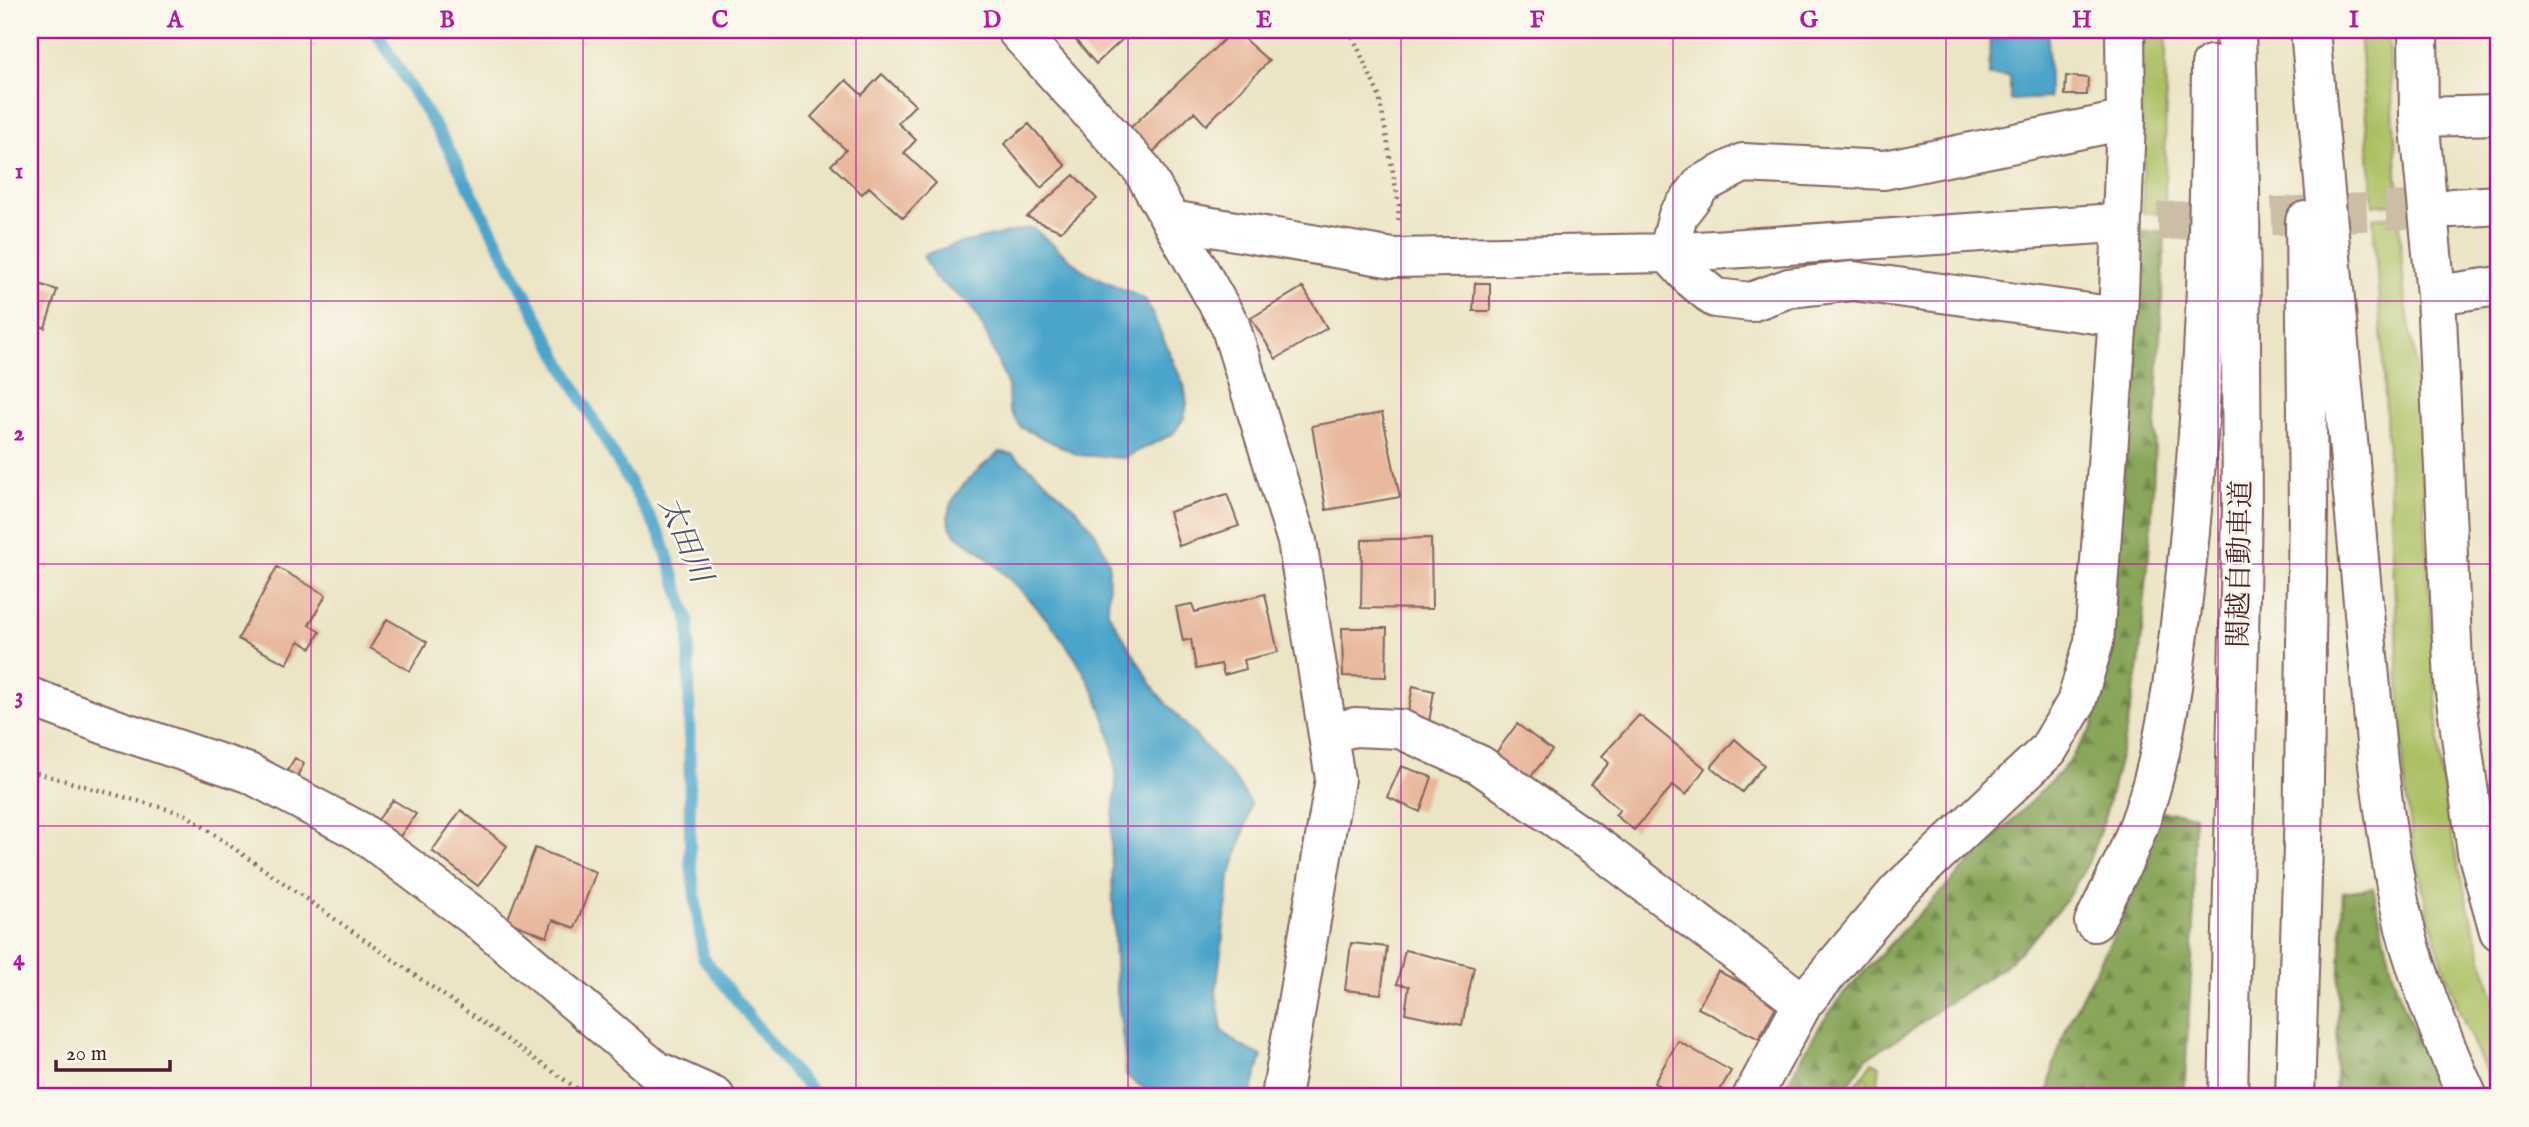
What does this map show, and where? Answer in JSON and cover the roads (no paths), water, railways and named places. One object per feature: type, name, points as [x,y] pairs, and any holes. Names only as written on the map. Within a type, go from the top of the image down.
[{"type":"main road","points":[[1016,30],[1142,169],[1230,325],[1297,541],[1335,779],[1281,1097]]},
{"type":"main road","points":[[1752,1097],[1803,1003],[1898,891],[2048,750],[2076,704],[2094,642],[2118,317],[2126,120],[2125,30]]},
{"type":"main road","points":[[2094,922],[2126,860],[2147,802],[2163,740],[2174,674],[2194,489],[2205,337],[2211,174],[2212,30]]},
{"type":"main road","name":"関越自動車道","points":[[2228,1097],[2242,509],[2236,30]]},
{"type":"main road","points":[[2295,1097],[2303,846],[2308,510],[2302,30]]},
{"type":"main road","points":[[2310,30],[2376,751],[2386,824],[2409,940],[2426,997],[2468,1097]]},
{"type":"main road","points":[[2418,30],[2419,117],[2436,295],[2454,685],[2477,852],[2499,931]]},
{"type":"main road","points":[[2419,117],[2499,116]]},
{"type":"main road","points":[[1668,253],[1678,215],[1702,184],[1742,163],[1884,170],[2126,120]]},
{"type":"main road","points":[[2452,208],[2499,205]]},
{"type":"main road","points":[[1171,220],[1393,258],[1668,253],[2101,223]]},
{"type":"main road","points":[[1668,253],[1691,278],[1715,298],[1751,302],[1789,288],[1853,281],[2118,317]]},
{"type":"main road","points":[[2436,295],[2499,286]]},
{"type":"main road","points":[[30,697],[249,773],[361,832],[484,924],[654,1070],[715,1097]]},
{"type":"main road","points":[[1329,733],[1354,726],[1401,729],[1480,765],[1604,852],[1803,1003]]},
{"type":"water","points":[[1990,30],[2048,30],[2049,98],[2010,100],[2010,76],[1989,76]]},
{"type":"water","points":[[1033,228],[1084,271],[1146,300],[1184,385],[1187,403],[1184,418],[1173,434],[1124,458],[1078,455],[1020,427],[1009,409],[1008,386],[975,312],[935,278],[923,255],[957,244]]},
{"type":"water","points":[[1000,452],[1012,454],[1033,470],[1077,510],[1096,534],[1109,562],[1108,612],[1157,693],[1236,781],[1250,803],[1248,819],[1230,877],[1216,992],[1222,1031],[1241,1046],[1262,1056],[1250,1097],[1201,1098],[1168,1095],[1138,1085],[1126,1075],[1115,974],[1111,858],[1116,774],[1106,722],[1093,689],[1056,631],[1037,607],[1004,574],[953,531],[949,520],[949,509],[962,487]]},
{"type":"waterway","name":"太田川","points":[[375,30],[446,144],[570,379],[661,537],[689,621],[690,857],[703,957],[784,1061],[818,1097]]},
{"type":"tunnel","points":[[2101,224],[2452,208]]}]
